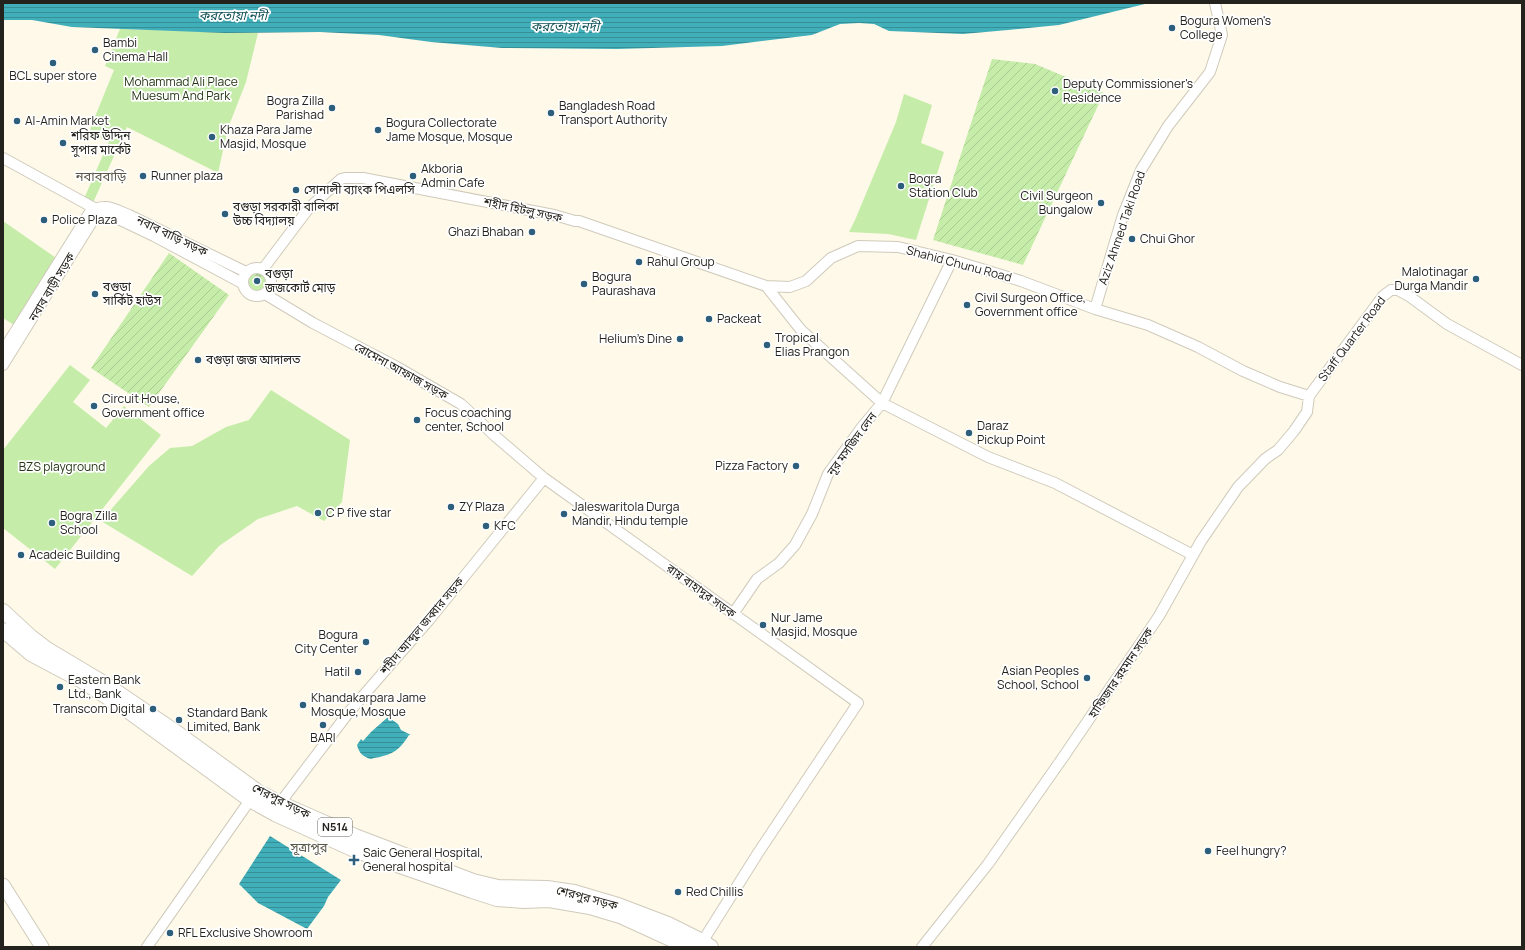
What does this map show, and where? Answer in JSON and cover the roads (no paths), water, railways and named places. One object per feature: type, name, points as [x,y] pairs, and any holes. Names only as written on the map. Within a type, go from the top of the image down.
[{"type":"highway","name":"শেরপুর সড়ক","points":[[3,611],[30,636],[47,649],[104,683],[176,732],[257,791],[278,809],[359,852],[472,891],[497,898],[523,901],[549,900],[590,907],[620,916],[688,947]]},
{"type":"highway","name":"শেরপুর সড়ক","points":[[3,630],[31,654],[82,681],[124,708],[250,800],[354,836],[473,881],[498,887],[547,888],[574,892],[618,905],[668,924],[704,945]]},
{"type":"main road","points":[[3,885],[42,947]]},
{"type":"street","name":"Aziz Ahmed Taki Road","points":[[1094,309],[1123,215],[1141,170],[1168,126],[1210,72],[1222,35],[1215,3]]},
{"type":"street","name":"নবাব বাড়ি সড়ক","points":[[3,158],[105,214],[154,236],[242,283]]},
{"type":"street","name":"শহীদ হিটলু সড়ক","points":[[263,269],[309,208],[341,179],[363,178],[554,215],[575,222],[579,221],[766,286],[790,287],[806,281],[812,275]]},
{"type":"street","name":"নবাব বাড়ি সড়ক","points":[[95,208],[103,206],[110,207],[246,272]]},
{"type":"street","name":"নবাব বাড়ী সড়ক","points":[[3,351],[90,212],[95,208]]},
{"type":"street","name":"নবাব বাড়ী সড়ক","points":[[3,365],[93,220],[105,214]]},
{"type":"street","name":"Shahid Chunu Road","points":[[812,275],[831,258],[858,246],[898,247],[952,260],[1021,281],[1094,309],[1148,325],[1198,347],[1243,371],[1280,387],[1309,396]]},
{"type":"street","name":"নূর মসজিদ লেন","points":[[733,614],[757,579],[779,563],[795,545],[812,514],[828,474],[862,427],[882,403],[952,260]]},
{"type":"street","points":[[254,268],[263,269],[269,275],[271,283],[265,294],[258,296],[249,295],[243,288],[242,283],[246,272],[254,268]]},
{"type":"street","points":[[766,286],[801,330],[882,403],[988,457],[1055,483],[1193,554]]},
{"type":"street","name":"Staff Quarter Road","points":[[1309,396],[1383,296],[1394,289],[1409,296],[1447,324],[1522,365]]},
{"type":"street","name":"রোমেনা আফাজ সড়ক","points":[[265,294],[313,323],[396,367],[461,404],[495,436],[544,478]]},
{"type":"street","name":"হাফিজার রহমান সড়ক","points":[[922,947],[988,864],[1064,756],[1159,616],[1193,554],[1238,487],[1266,459],[1278,450],[1294,431],[1307,412],[1309,396]]},
{"type":"street","name":"রায় বাহাদুর সড়ক","points":[[544,478],[858,703],[762,847],[704,945]]},
{"type":"street","name":"শহীদ আব্দুল জব্বার সড়ক","points":[[278,809],[349,712],[429,620],[544,478]]},
{"type":"street","points":[[147,947],[250,800]]},
{"type":"water","name":"করতোয়া নদী","points":[[3,3],[1149,3],[1059,25],[963,34],[889,31],[874,24],[859,23],[840,24],[812,35],[722,46],[617,49],[502,48],[431,42],[379,35],[320,32],[225,33],[72,27],[32,20],[3,20]]},
{"type":"water","points":[[388,717],[398,724],[401,730],[411,735],[409,735],[401,746],[392,753],[371,759],[366,757],[360,752],[357,745],[361,739],[363,741]]},
{"type":"water","points":[[270,836],[341,880],[307,929],[258,903],[239,884]]},
{"type":"place","name":"Bogura Women's College","points":[[1172,28]]},
{"type":"place","name":"Bambi Cinema Hall","points":[[95,50]]},
{"type":"place","name":"BCL super store","points":[[53,63]]},
{"type":"place","name":"Deputy Commissioner's Residence","points":[[1055,91]]},
{"type":"place","name":"Bogra Zilla Parishad","points":[[332,108]]},
{"type":"place","name":"Bangladesh Road Transport Authority","points":[[551,113]]},
{"type":"place","name":"Al-Amin Market","points":[[17,121]]},
{"type":"place","name":"Bogura Collectorate Jame Mosque, Mosque","points":[[378,130]]},
{"type":"place","name":"Khaza Para Jame Masjid, Mosque","points":[[212,137]]},
{"type":"place","name":"শরিফ উদ্দিন সুপার মার্কেট","points":[[63,143]]},
{"type":"place","name":"Runner plaza","points":[[143,176]]},
{"type":"place","name":"Akboria Admin Cafe","points":[[413,176]]},
{"type":"place","name":"Bogra Station Club","points":[[901,186]]},
{"type":"place","name":"সোনালী ব্যাংক পিএলসি","points":[[296,190]]},
{"type":"place","name":"Civil Surgeon Bungalow","points":[[1101,203]]},
{"type":"place","name":"বগুড়া সরকারী বালিকা উচ্চ বিদ্যালয়","points":[[225,214]]},
{"type":"place","name":"Police Plaza","points":[[44,220]]},
{"type":"place","name":"Ghazi Bhaban","points":[[532,232]]},
{"type":"place","name":"Chui Ghor","points":[[1132,239]]},
{"type":"place","name":"Rahul Group","points":[[639,262]]},
{"type":"place","name":"Malotinagar Durga Mandir","points":[[1476,279]]},
{"type":"place","name":"বগুড়া জজকোর্ট মোড়","points":[[257,281]]},
{"type":"place","name":"Bogura Paurashava","points":[[584,284]]},
{"type":"place","name":"বগুড়া সার্কিট হাউস","points":[[95,294]]},
{"type":"place","name":"Civil Surgeon Office, Government office","points":[[967,305]]},
{"type":"place","name":"Packeat","points":[[709,319]]},
{"type":"place","name":"Helium's Dine","points":[[680,339]]},
{"type":"place","name":"Tropical Elias Prangon","points":[[767,345]]},
{"type":"place","name":"বগুড়া জজ আদালত","points":[[198,360]]},
{"type":"place","name":"Circuit House, Government office","points":[[94,406]]},
{"type":"place","name":"Focus coaching center, School","points":[[417,420]]},
{"type":"place","name":"Daraz Pickup Point","points":[[969,433]]},
{"type":"place","name":"Pizza Factory","points":[[796,466]]},
{"type":"place","name":"ZY Plaza","points":[[451,507]]},
{"type":"place","name":"C P five star","points":[[318,513]]},
{"type":"place","name":"Jaleswaritola Durga Mandir, Hindu temple","points":[[564,514]]},
{"type":"place","name":"Bogra Zilla School","points":[[52,523]]},
{"type":"place","name":"KFC","points":[[486,526]]},
{"type":"place","name":"Acadeic Building","points":[[21,555]]},
{"type":"place","name":"Nur Jame Masjid, Mosque","points":[[763,625]]},
{"type":"place","name":"Bogura City Center","points":[[366,642]]},
{"type":"place","name":"Hatil","points":[[358,672]]},
{"type":"place","name":"Asian Peoples School, School","points":[[1087,678]]},
{"type":"place","name":"Eastern Bank Ltd., Bank","points":[[60,687]]},
{"type":"place","name":"Khandakarpara Jame Mosque, Mosque","points":[[303,705]]},
{"type":"place","name":"Transcom Digital","points":[[153,709]]},
{"type":"place","name":"Standard Bank Limited, Bank","points":[[179,720]]},
{"type":"place","name":"BARI","points":[[323,725]]},
{"type":"place","name":"Feel hungry?","points":[[1208,851]]},
{"type":"place","name":"Saic General Hospital, General hospital","points":[[354,860]]},
{"type":"place","name":"Red Chillis","points":[[678,892]]},
{"type":"place","name":"RFL Exclusive Showroom","points":[[170,933]]},
{"type":"district","name":"নবাববাড়ি","points":[[101,176]]},
{"type":"district","name":"সূত্রাপুর","points":[[309,847]]},
{"type":"park label","name":"Mohammad Ali Place Muesum And Park","points":[[181,89]]},
{"type":"park label","name":"BZS playground","points":[[62,467]]}]
